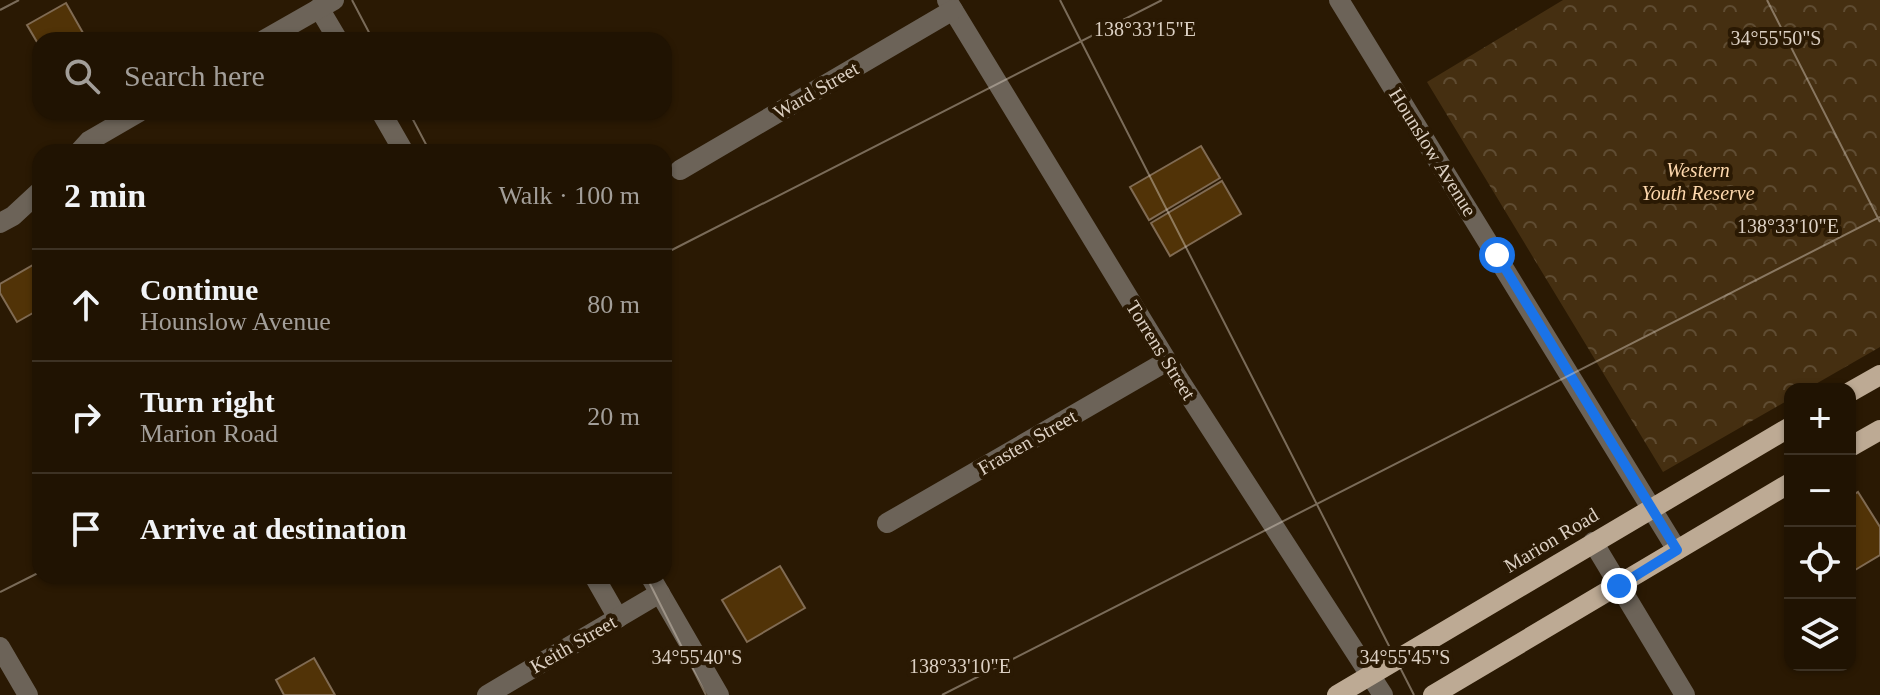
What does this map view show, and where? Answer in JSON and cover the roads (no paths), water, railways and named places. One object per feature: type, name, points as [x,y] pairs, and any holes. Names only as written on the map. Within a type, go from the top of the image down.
[{"type":"main road","points":[[1856,389],[1880,375]]},
{"type":"main road","name":"Marion Road","points":[[1337,695],[1784,430]]},
{"type":"main road","points":[[1856,444],[1880,430]]},
{"type":"main road","points":[[1433,695],[1784,487]]},
{"type":"street","name":"Hounslow Avenue","points":[[1339,0],[1677,550]]},
{"type":"street","points":[[278,32],[326,4],[335,32]]},
{"type":"street","name":"Ward Street","points":[[680,170],[950,5]]},
{"type":"street","name":"Torrens Street","points":[[950,5],[1167,361],[1383,695]]},
{"type":"street","points":[[86,144],[125,120]]},
{"type":"street","points":[[386,120],[399,144]]},
{"type":"street","points":[[0,223],[32,198]]},
{"type":"street","name":"Frasten Street","points":[[887,523],[1167,361]]},
{"type":"street","points":[[1593,542],[1685,695]]},
{"type":"street","points":[[599,584],[618,618]]},
{"type":"street","points":[[655,585],[719,695]]},
{"type":"street","name":"Keith Street","points":[[487,695],[618,618],[655,585]]},
{"type":"street","points":[[0,647],[28,695]]},
{"type":"park label","name":"Western Youth Reserve","points":[[1698,182]]}]
